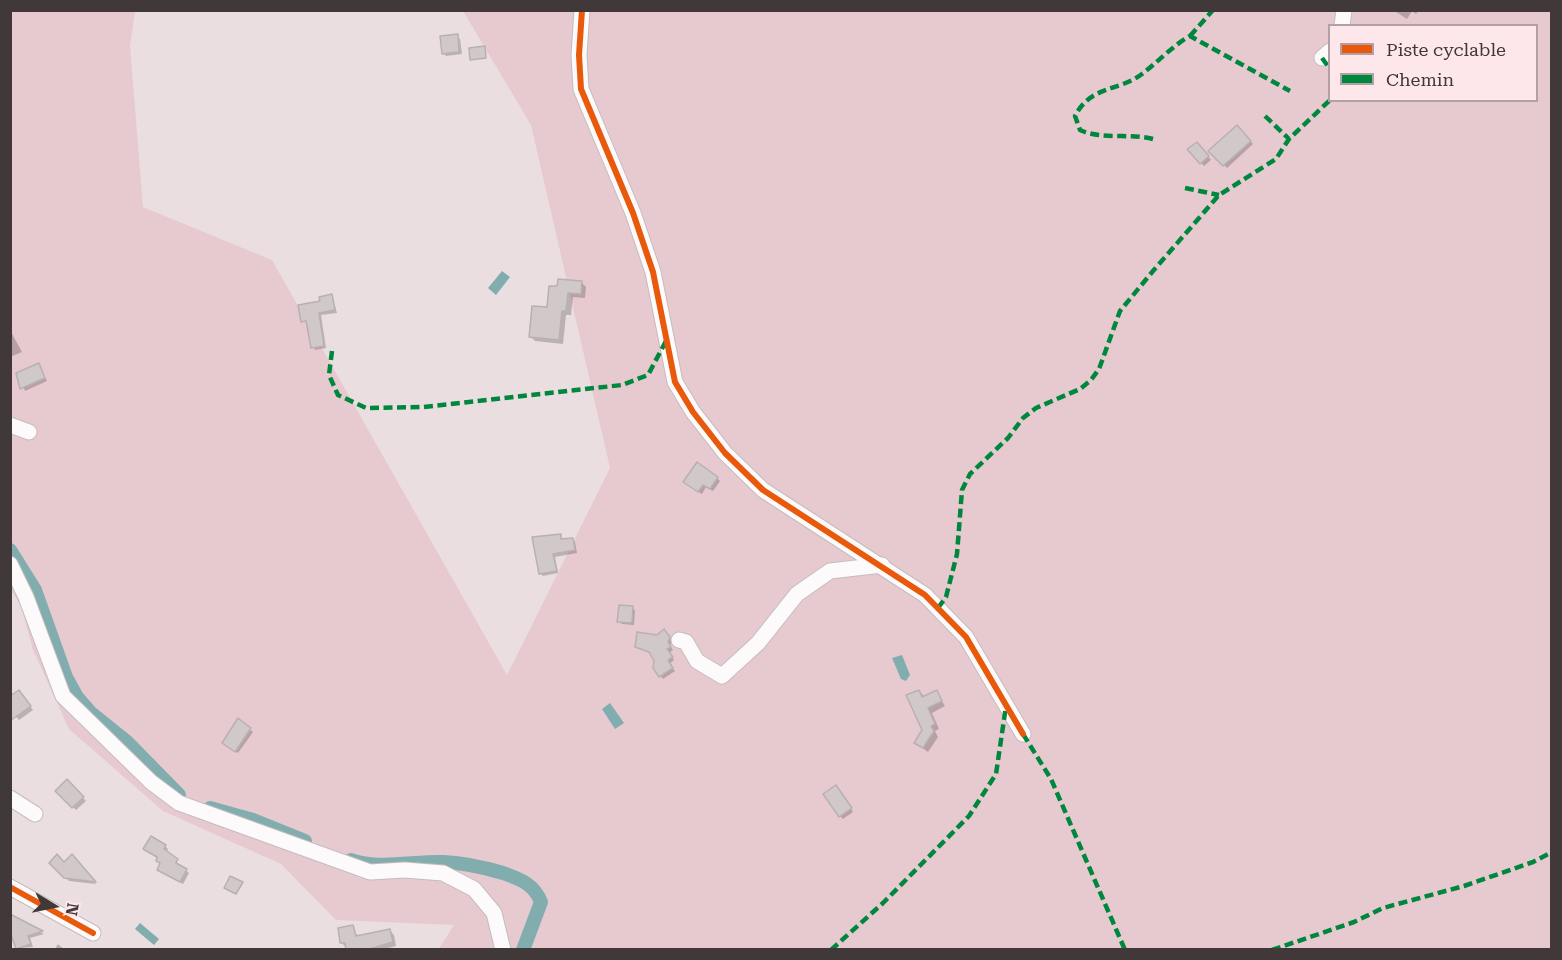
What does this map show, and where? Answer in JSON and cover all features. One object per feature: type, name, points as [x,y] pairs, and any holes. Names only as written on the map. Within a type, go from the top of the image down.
[{"type":"street","points":[[582,10],[579,55],[581,89],[633,213],[653,272],[675,382],[693,412],[725,453],[764,490],[925,595],[966,637],[1023,734]]},
{"type":"street","points":[[10,425],[29,432]]},
{"type":"street","points":[[10,564],[26,597],[63,696],[151,782],[179,803],[370,872],[405,870],[443,873],[474,889],[494,913],[503,950]]},
{"type":"street","points":[[679,640],[686,642],[697,661],[722,676],[758,643],[797,594],[830,571],[882,565]]},
{"type":"street","points":[[10,798],[35,814]]},
{"type":"street","points":[[10,887],[93,933]]},
{"type":"shaded area","points":[[10,11],[135,11],[130,46],[143,207],[272,260],[507,675],[610,468],[531,125],[463,11],[1551,11],[1551,949],[438,950],[454,925],[336,920],[281,864],[163,811],[69,729],[33,650],[21,606],[11,590]]},
{"type":"water","points":[[502,271],[510,277],[496,295],[488,288]]},
{"type":"water","points":[[902,655],[910,675],[906,681],[901,679],[892,658]]},
{"type":"water","points":[[610,703],[624,723],[615,729],[602,709]]},
{"type":"water","points":[[140,923],[159,939],[154,945],[135,929]]},
{"type":"building","points":[[458,34],[459,52],[442,54],[440,36]]},
{"type":"building","points":[[485,46],[486,58],[470,60],[469,48]]},
{"type":"building","points":[[1237,125],[1251,141],[1223,166],[1208,151]]},
{"type":"building","points":[[1197,142],[1209,156],[1200,164],[1187,149]]},
{"type":"building","points":[[558,279],[582,281],[581,294],[568,293],[566,311],[562,311],[559,340],[529,337],[532,306],[547,307],[549,286],[557,286]]},
{"type":"building","points":[[332,294],[335,310],[319,313],[324,346],[311,348],[306,321],[301,322],[298,305],[320,301],[319,297]]},
{"type":"building","points":[[39,363],[45,378],[20,389],[16,373]]},
{"type":"building","points":[[697,462],[718,477],[710,489],[703,485],[698,492],[683,482]]},
{"type":"building","points":[[561,534],[561,539],[573,538],[575,550],[553,554],[557,571],[539,574],[532,537]]},
{"type":"building","points":[[619,605],[633,606],[632,623],[617,622]]},
{"type":"building","points":[[664,629],[670,637],[668,642],[671,647],[667,649],[673,657],[668,660],[673,668],[659,677],[653,668],[654,661],[649,652],[635,647],[637,632],[657,635]]},
{"type":"building","points":[[19,690],[31,706],[10,721],[10,696]]},
{"type":"building","points":[[919,690],[922,697],[937,690],[942,701],[928,708],[935,724],[931,726],[934,731],[923,748],[914,743],[922,730],[906,695]]},
{"type":"building","points":[[238,718],[251,728],[235,752],[222,743]]},
{"type":"building","points":[[67,779],[84,797],[72,808],[55,791]]},
{"type":"building","points":[[836,785],[852,808],[839,817],[823,794]]},
{"type":"building","points":[[151,836],[166,845],[164,849],[178,859],[176,863],[187,869],[180,882],[157,870],[160,863],[156,861],[157,857],[143,849]]},
{"type":"building","points":[[57,854],[64,862],[72,854],[96,882],[64,878],[49,863]]},
{"type":"building","points":[[230,876],[243,882],[236,894],[224,888]]},
{"type":"building","points":[[10,914],[43,931],[28,936],[31,944],[16,949],[10,932]]},
{"type":"building","points":[[353,925],[356,936],[390,929],[393,942],[366,950],[346,950],[345,943],[340,943],[338,928]]},
{"type":"waterway","points":[[10,550],[35,590],[66,677],[77,697],[91,713],[127,742],[179,795]]},
{"type":"waterway","points":[[210,808],[253,820],[305,841]]},
{"type":"waterway","points":[[351,860],[385,865],[459,863],[496,871],[521,880],[530,886],[541,902],[523,950]]},
{"type":"marked path","points":[[1190,36],[1213,10]]},
{"type":"marked path","points":[[1153,139],[1088,133],[1080,130],[1075,116],[1089,99],[1133,80],[1190,36],[1290,91]]},
{"type":"marked path","points":[[1322,58],[1328,66]]},
{"type":"marked path","points":[[938,608],[946,597],[957,554],[962,490],[970,474],[1008,438],[1023,418],[1036,408],[1080,389],[1091,380],[1099,369],[1120,311],[1153,271],[1219,195],[1276,159],[1289,139],[1328,102]]},
{"type":"marked path","points":[[1265,116],[1289,139]]},
{"type":"marked path","points":[[1185,188],[1219,195]]},
{"type":"marked path","points":[[332,351],[329,375],[338,395],[366,408],[423,407],[622,385],[648,375],[666,341]]},
{"type":"marked path","points":[[831,950],[883,903],[969,816],[996,774],[1006,706]]},
{"type":"marked path","points":[[1023,734],[1051,779],[1125,950]]},
{"type":"marked path","points":[[1272,950],[1354,922],[1383,908],[1464,886],[1533,862],[1552,852]]},
{"type":"cycle path","points":[[582,10],[579,55],[581,89],[633,213],[653,272],[675,382],[693,412],[725,453],[763,490],[925,595],[966,637],[1023,734]]},
{"type":"cycle path","points":[[10,887],[93,933]]}]
